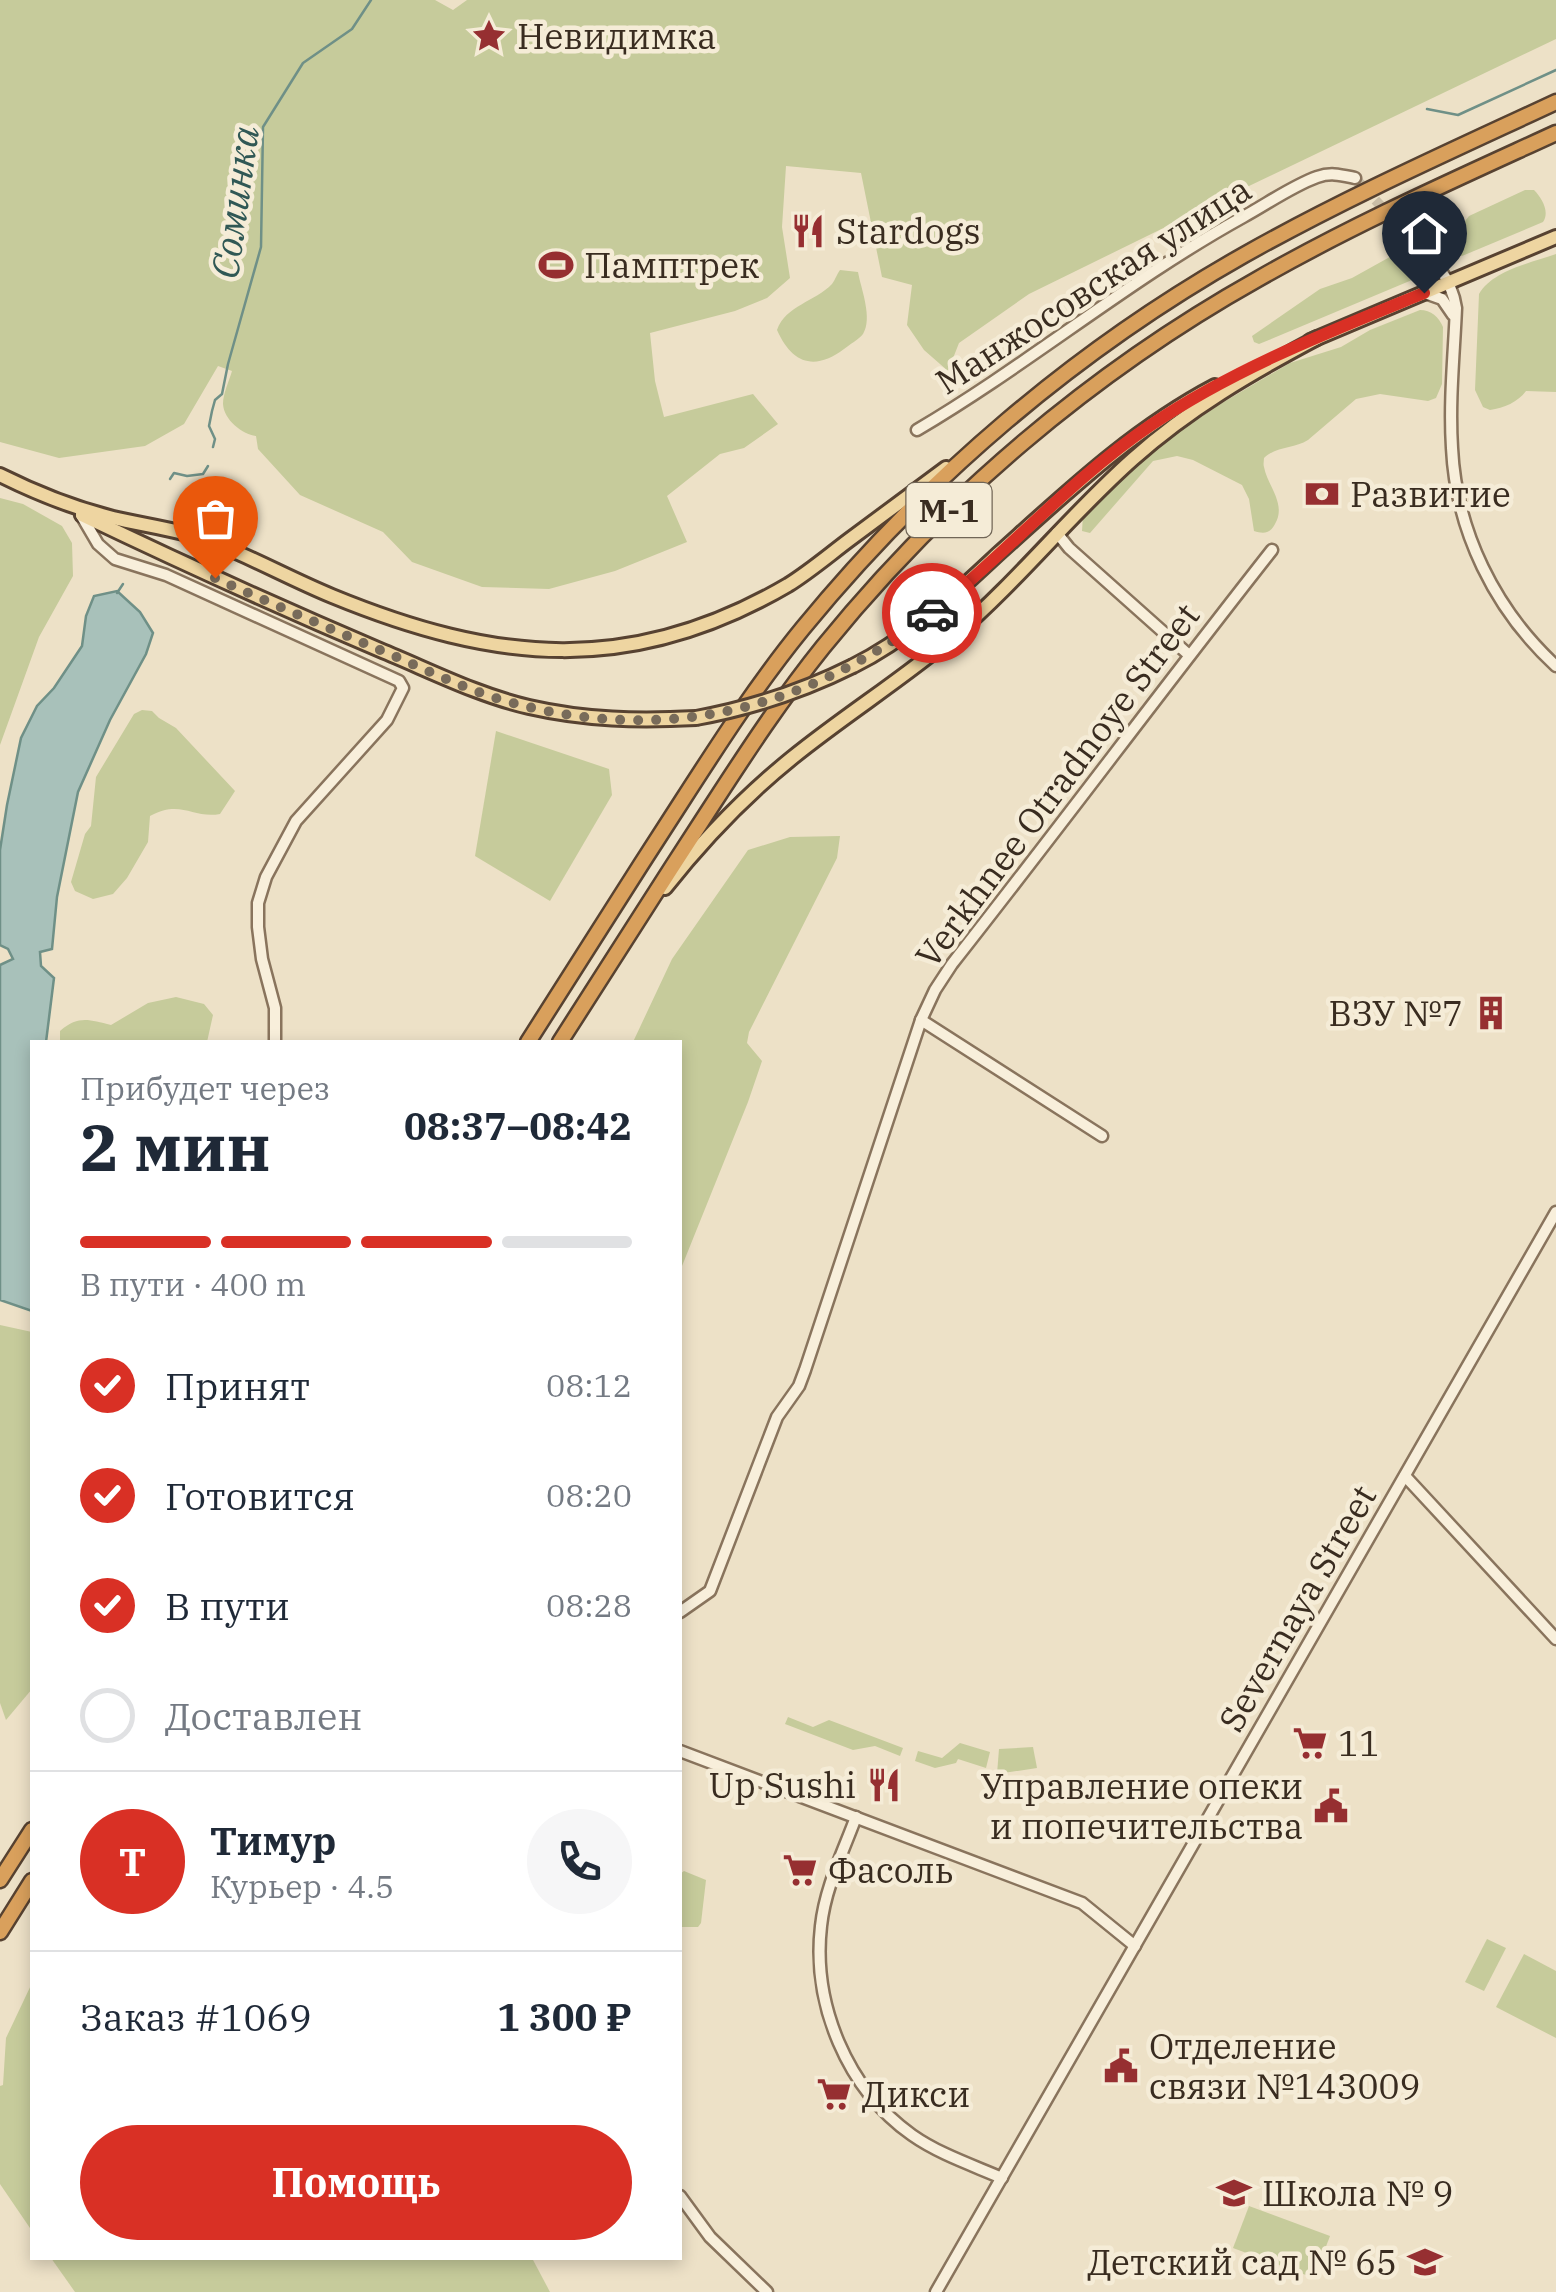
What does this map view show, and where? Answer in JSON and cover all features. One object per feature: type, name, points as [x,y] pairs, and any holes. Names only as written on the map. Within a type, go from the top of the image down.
[{"type":"highway","name":"М-1","points":[[529,1040],[712,755],[774,666],[887,532],[982,442],[1126,329],[1241,256],[1556,102]]},
{"type":"highway","name":"М-1","points":[[561,1040],[796,682],[907,551],[1000,462],[1142,352],[1254,280],[1556,132]]},
{"type":"highway","points":[[0,1880],[30,1833]]},
{"type":"highway","points":[[0,1932],[30,1884]]},
{"type":"main road","points":[[0,475],[305,619],[498,698],[552,712],[609,719],[696,718],[775,699],[854,666],[936,610],[1095,468],[1150,426],[1236,376],[1556,237]]},
{"type":"main road","points":[[614,958],[684,864],[736,808],[793,757],[955,635],[1120,471],[1184,416],[1316,338]]},
{"type":"main road","points":[[34,492],[113,518],[201,538],[368,610],[441,634],[503,648],[572,650],[639,644],[744,608],[791,584],[982,442]]},
{"type":"street","name":"Манжосовская улица","points":[[917,430],[962,404],[1119,293],[1226,227],[1317,177],[1336,173],[1354,178]]},
{"type":"street","points":[[1403,230],[1439,266],[1454,294],[1452,448],[1464,518],[1486,574],[1513,618],[1556,666]]},
{"type":"street","points":[[1424,293],[1447,304],[1455,326]]},
{"type":"street","points":[[81,514],[98,544],[116,559],[166,575],[399,681],[403,688],[387,720],[296,821],[266,877],[258,903],[258,927],[274,1008],[275,1040]]},
{"type":"street","points":[[1058,533],[1189,656]]},
{"type":"street","name":"Verkhnee Otradnoye Street","points":[[682,1611],[710,1591],[777,1416],[802,1380],[935,990],[1272,550]]},
{"type":"street","points":[[922,1020],[1102,1136]]},
{"type":"street","name":"Severnaya Street","points":[[936,2292],[1556,1212]]},
{"type":"street","points":[[1406,1476],[1556,1638]]},
{"type":"street","points":[[682,1753],[1082,1903],[1135,1946]]},
{"type":"street","points":[[856,1817],[830,1884],[821,1925],[822,1987],[832,2028],[853,2070],[910,2134],[1002,2178]]},
{"type":"street","points":[[682,2199],[710,2237],[767,2292]]},
{"type":"green space","points":[[0,0],[435,0],[453,10],[467,0],[1556,0],[1556,39],[1029,294],[959,343],[948,371],[924,350],[907,325],[912,285],[882,277],[861,173],[786,166],[782,227],[790,278],[767,298],[735,311],[650,333],[664,417],[753,394],[778,424],[744,448],[720,454],[667,496],[687,542],[615,571],[549,589],[482,587],[412,562],[383,532],[300,495],[258,449],[256,436],[230,421],[223,400],[232,371],[218,366],[184,424],[145,446],[59,458],[0,442]]},
{"type":"green space","points":[[1525,190],[1534,190],[1542,201],[1546,214],[1543,222],[1457,255],[1451,245],[1463,235],[1462,225],[1469,216]]},
{"type":"green space","points":[[1397,253],[1410,254],[1418,260],[1420,269],[1412,280],[1259,344],[1254,342],[1252,336],[1320,289],[1352,278]]},
{"type":"green space","points":[[1556,254],[1556,392],[1526,391],[1505,406],[1490,410],[1483,407],[1475,390],[1479,294],[1503,273]]},
{"type":"green space","points":[[840,270],[858,272],[867,312],[863,334],[823,360],[814,362],[797,357],[777,330],[794,309],[832,284]]},
{"type":"green space","points":[[1420,310],[1434,315],[1443,327],[1442,384],[1436,398],[1428,401],[1380,394],[1356,399],[1308,440],[1269,454],[1264,458],[1264,466],[1279,509],[1269,531],[1254,531],[1249,499],[1242,485],[1177,456],[1153,461],[1090,533],[1082,531],[1083,515],[1159,445],[1222,403],[1290,363],[1341,347],[1370,330]]},
{"type":"green space","points":[[0,498],[23,504],[62,526],[72,543],[73,576],[39,637],[0,745]]},
{"type":"green space","points":[[152,711],[176,728],[235,791],[220,814],[170,809],[150,816],[148,842],[127,878],[113,894],[93,899],[75,891],[71,882],[91,826],[96,777],[134,714]]},
{"type":"green space","points":[[496,731],[609,769],[612,795],[550,901],[475,856]]},
{"type":"green space","points":[[840,836],[837,858],[749,1032],[747,1043],[762,1061],[682,1266],[682,1040],[634,1040],[672,959],[748,850],[790,837]]},
{"type":"green space","points":[[176,997],[204,1004],[213,1015],[207,1040],[60,1040],[60,1031],[73,1023],[90,1020],[111,1025],[148,1003]]},
{"type":"green space","points":[[0,1325],[30,1332],[30,1691],[6,1720],[0,1703]]},
{"type":"green space","points":[[788,1717],[813,1727],[829,1720],[903,1748],[900,1756],[875,1746],[853,1750],[785,1724]]},
{"type":"green space","points":[[960,1743],[990,1752],[986,1768],[958,1759],[935,1768],[915,1761],[918,1751],[942,1758]]},
{"type":"green space","points":[[1033,1747],[1037,1768],[997,1774],[999,1749]]},
{"type":"green space","points":[[682,1872],[706,1880],[698,1927],[682,1927]]},
{"type":"green space","points":[[1487,1939],[1506,1948],[1484,1991],[1465,1982]]},
{"type":"green space","points":[[1524,1954],[1556,1971],[1556,2038],[1496,2007]]},
{"type":"green space","points":[[30,1987],[30,2228],[0,2184],[0,2086],[6,2038]]},
{"type":"green space","points":[[1249,2206],[1330,2236],[1314,2278],[1233,2248]]},
{"type":"green space","points":[[52,2260],[533,2260],[550,2292],[75,2292]]},
{"type":"water","points":[[117,591],[140,612],[153,633],[78,792],[57,897],[52,949],[40,952],[41,966],[54,978],[46,1040],[30,1040],[30,1310],[0,1300],[0,965],[13,959],[8,949],[0,945],[0,850],[21,738],[37,706],[82,646],[86,616],[94,596]]},
{"type":"waterway","name":"Соминка","points":[[213,447],[215,439],[209,426],[212,411],[222,394],[261,247],[263,127],[303,63],[352,29],[371,0]]},
{"type":"waterway","points":[[1427,109],[1458,115],[1556,70]]},
{"type":"waterway","name":"Соминка","points":[[170,479],[174,473],[203,474],[208,466]]},
{"type":"waterway","name":"Соминка","points":[[117,593],[123,584]]},
{"type":"tunnel","points":[[1355,178],[1403,230]]},
{"type":"way so far","points":[[215,578],[498,698],[552,712],[639,721],[717,714],[803,689],[860,663],[932,613]]},
{"type":"place","name":"Невидимка","points":[[489,36]]},
{"type":"place","name":"Stardogs","points":[[808,231]]},
{"type":"place","name":"Памптрек","points":[[556,265]]},
{"type":"place","name":"Развитие","points":[[1322,494]]},
{"type":"place","name":"ВЗУ №7","points":[[1491,1013]]},
{"type":"place","name":"11","points":[[1310,1743]]},
{"type":"place","name":"Up Sushi","points":[[884,1785]]},
{"type":"place","name":"Управление опеки и попечительства","points":[[1331,1806]]},
{"type":"place","name":"Фасоль","points":[[800,1870]]},
{"type":"place","name":"Отделение связи №143009","points":[[1121,2066]]},
{"type":"place","name":"Дикси","points":[[834,2094]]},
{"type":"place","name":"Школа № 9","points":[[1234,2193]]},
{"type":"place","name":"Детский сад № 65","points":[[1425,2262]]},
{"type":"route","points":[[932,613],[1095,468],[1150,426],[1206,391],[1276,356],[1424,293]]}]
